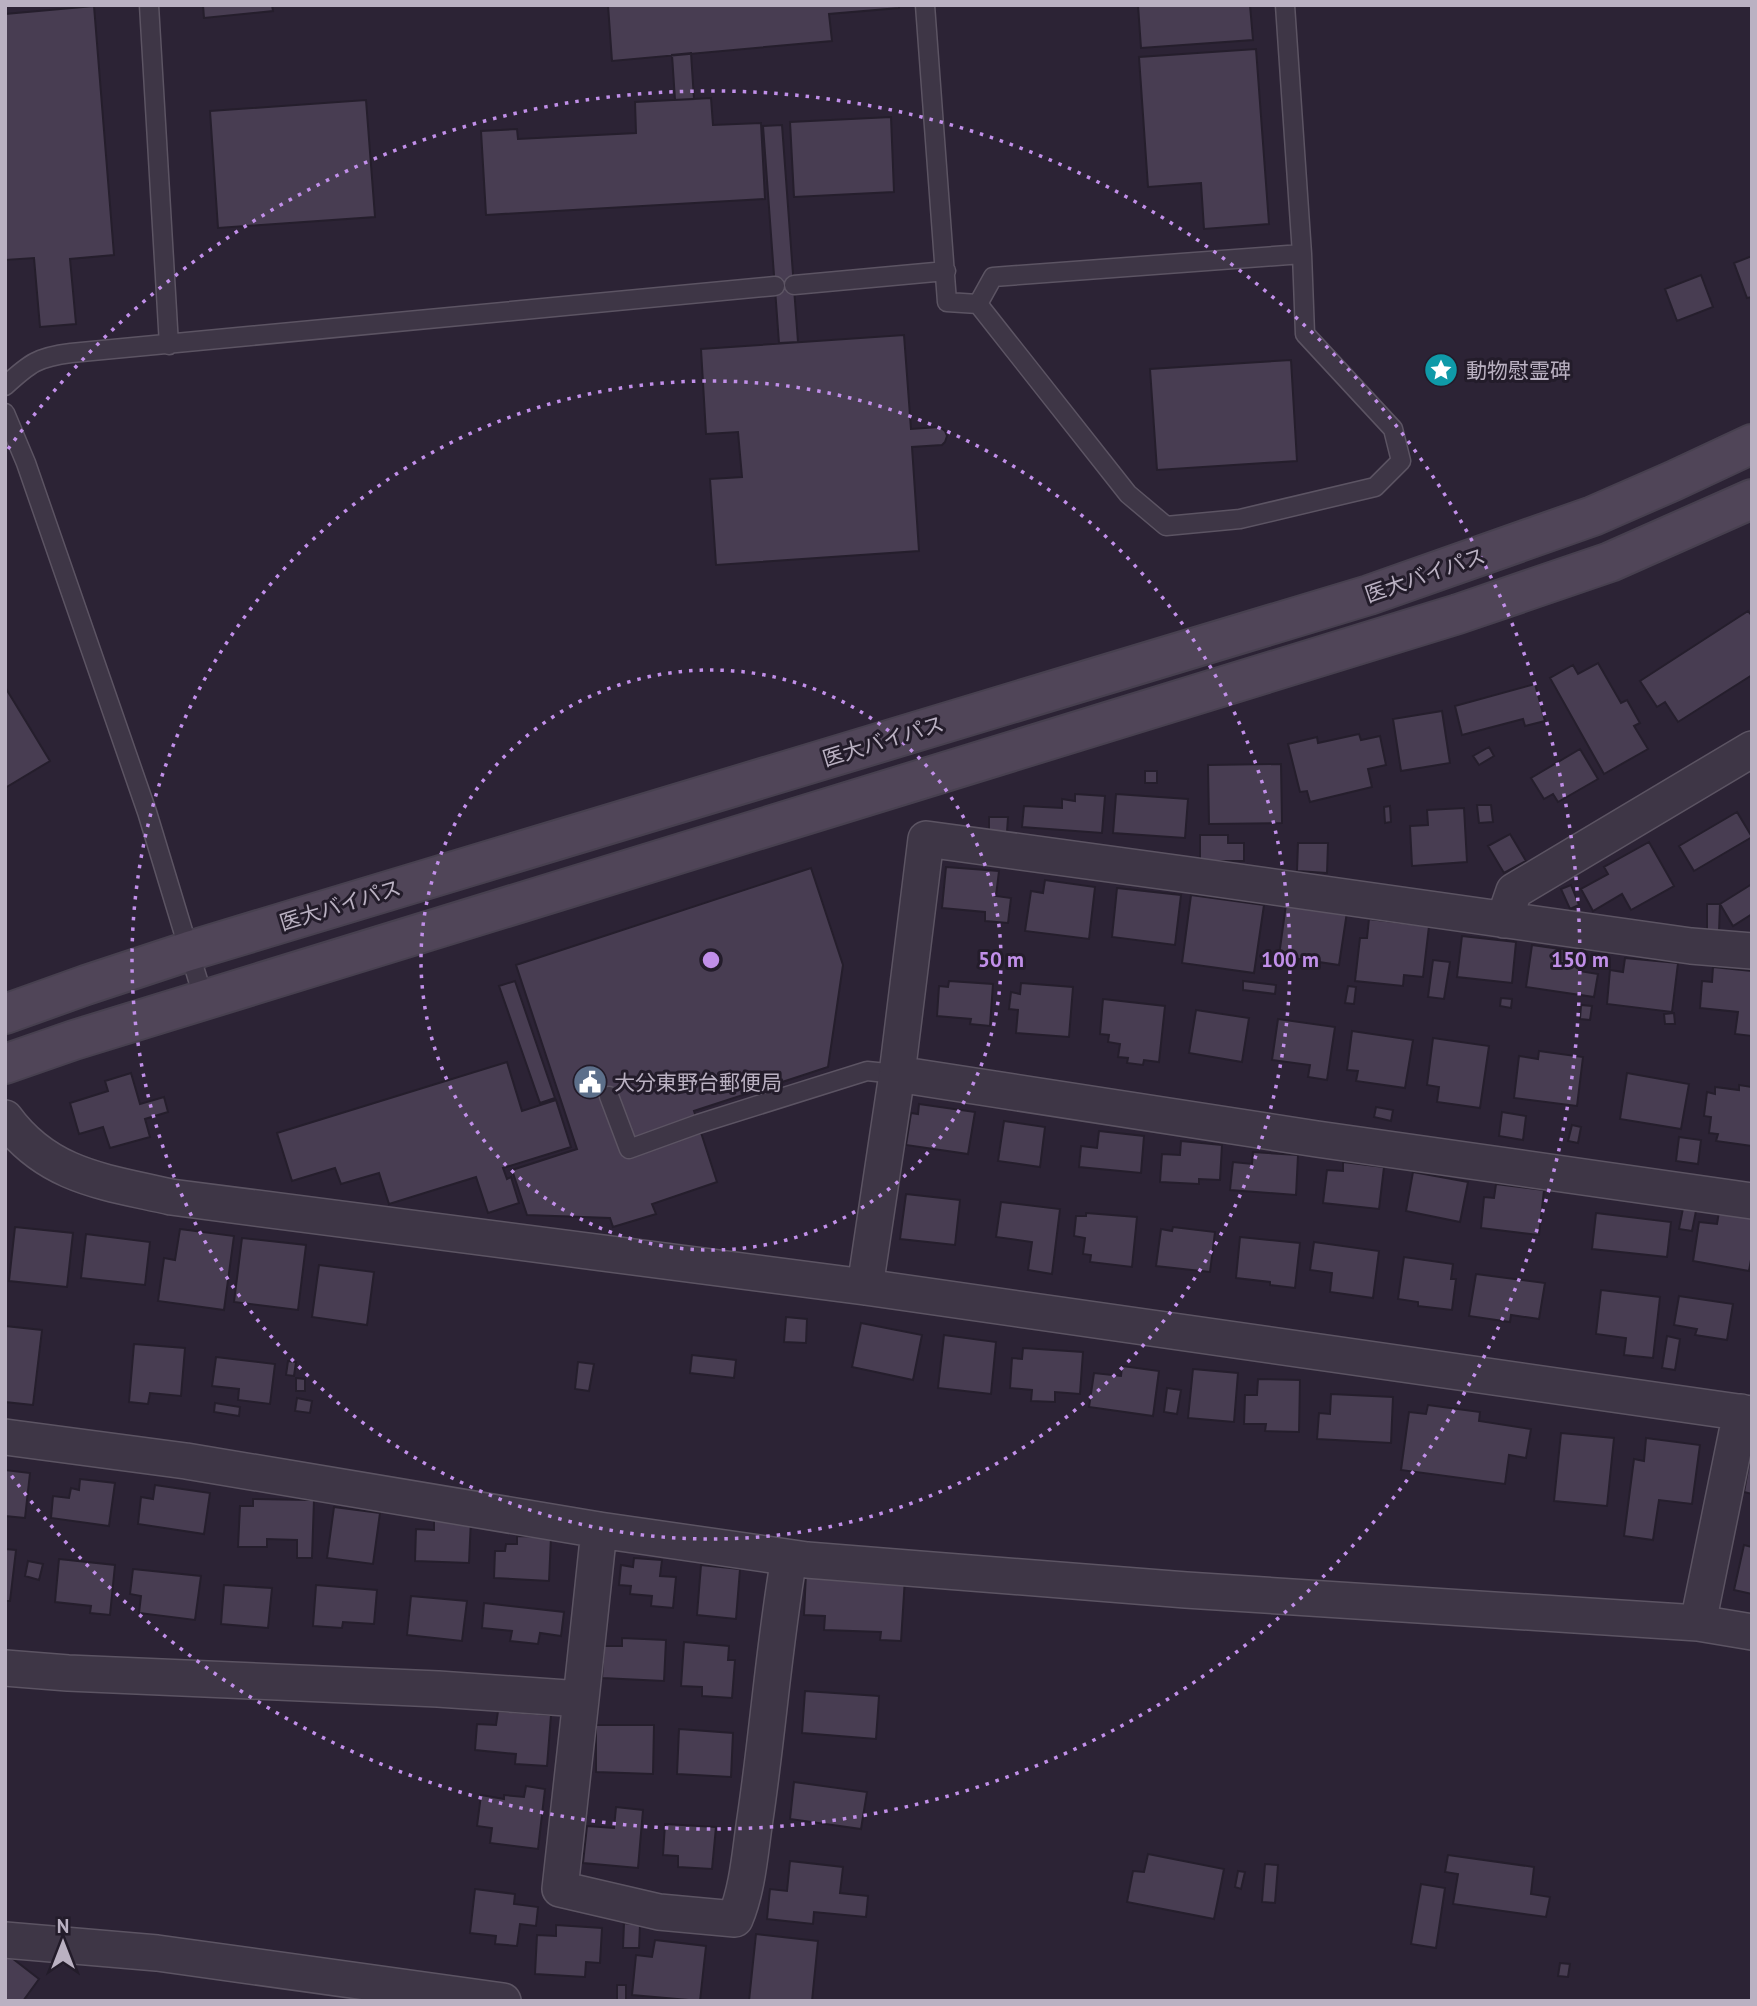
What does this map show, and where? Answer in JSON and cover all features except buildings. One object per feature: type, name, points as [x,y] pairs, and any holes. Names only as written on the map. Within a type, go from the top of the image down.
[{"type":"main road","name":"医大バイパス","points":[[5,1014],[189,951],[1369,594],[1593,516],[1752,444]]},
{"type":"main road","points":[[5,1064],[204,1000],[1471,610],[1609,562],[1752,499]]},
{"type":"street","points":[[1504,920],[1514,891],[1752,749]]},
{"type":"street","points":[[865,1286],[897,1074],[926,839],[1691,946],[1752,951]]},
{"type":"street","points":[[897,1074],[1317,1139],[1752,1201]]},
{"type":"street","points":[[5,1118],[24,1141],[43,1157],[83,1177],[171,1196],[865,1286],[1746,1413],[1698,1623]]},
{"type":"street","points":[[5,1437],[186,1461],[599,1530],[789,1558],[1173,1589],[1698,1623],[1752,1632]]},
{"type":"street","points":[[599,1530],[559,1889],[659,1912],[734,1919],[743,1901],[779,1611],[789,1558]]},
{"type":"street","points":[[5,1668],[438,1689],[581,1699]]},
{"type":"street","points":[[5,1940],[157,1954],[503,2001]]},
{"type":"lane","points":[[149,5],[169,345]]},
{"type":"lane","points":[[925,5],[947,302],[978,304],[1128,494],[1166,526],[1240,519],[1375,486],[1401,461],[1394,429],[1305,334],[1285,5]]},
{"type":"lane","points":[[978,304],[993,277],[1302,254]]},
{"type":"lane","points":[[794,285],[946,271]]},
{"type":"lane","points":[[5,386],[34,361],[47,356],[775,286]]},
{"type":"lane","points":[[5,413],[26,463],[142,799],[204,1000]]},
{"type":"lane","points":[[609,1096],[629,1149],[698,1124],[867,1071],[897,1074]]},
{"type":"place","name":"動物慰霊碑","points":[[1441,370]]},
{"type":"place","name":"大分東野台郵便局","points":[[590,1082]]}]
